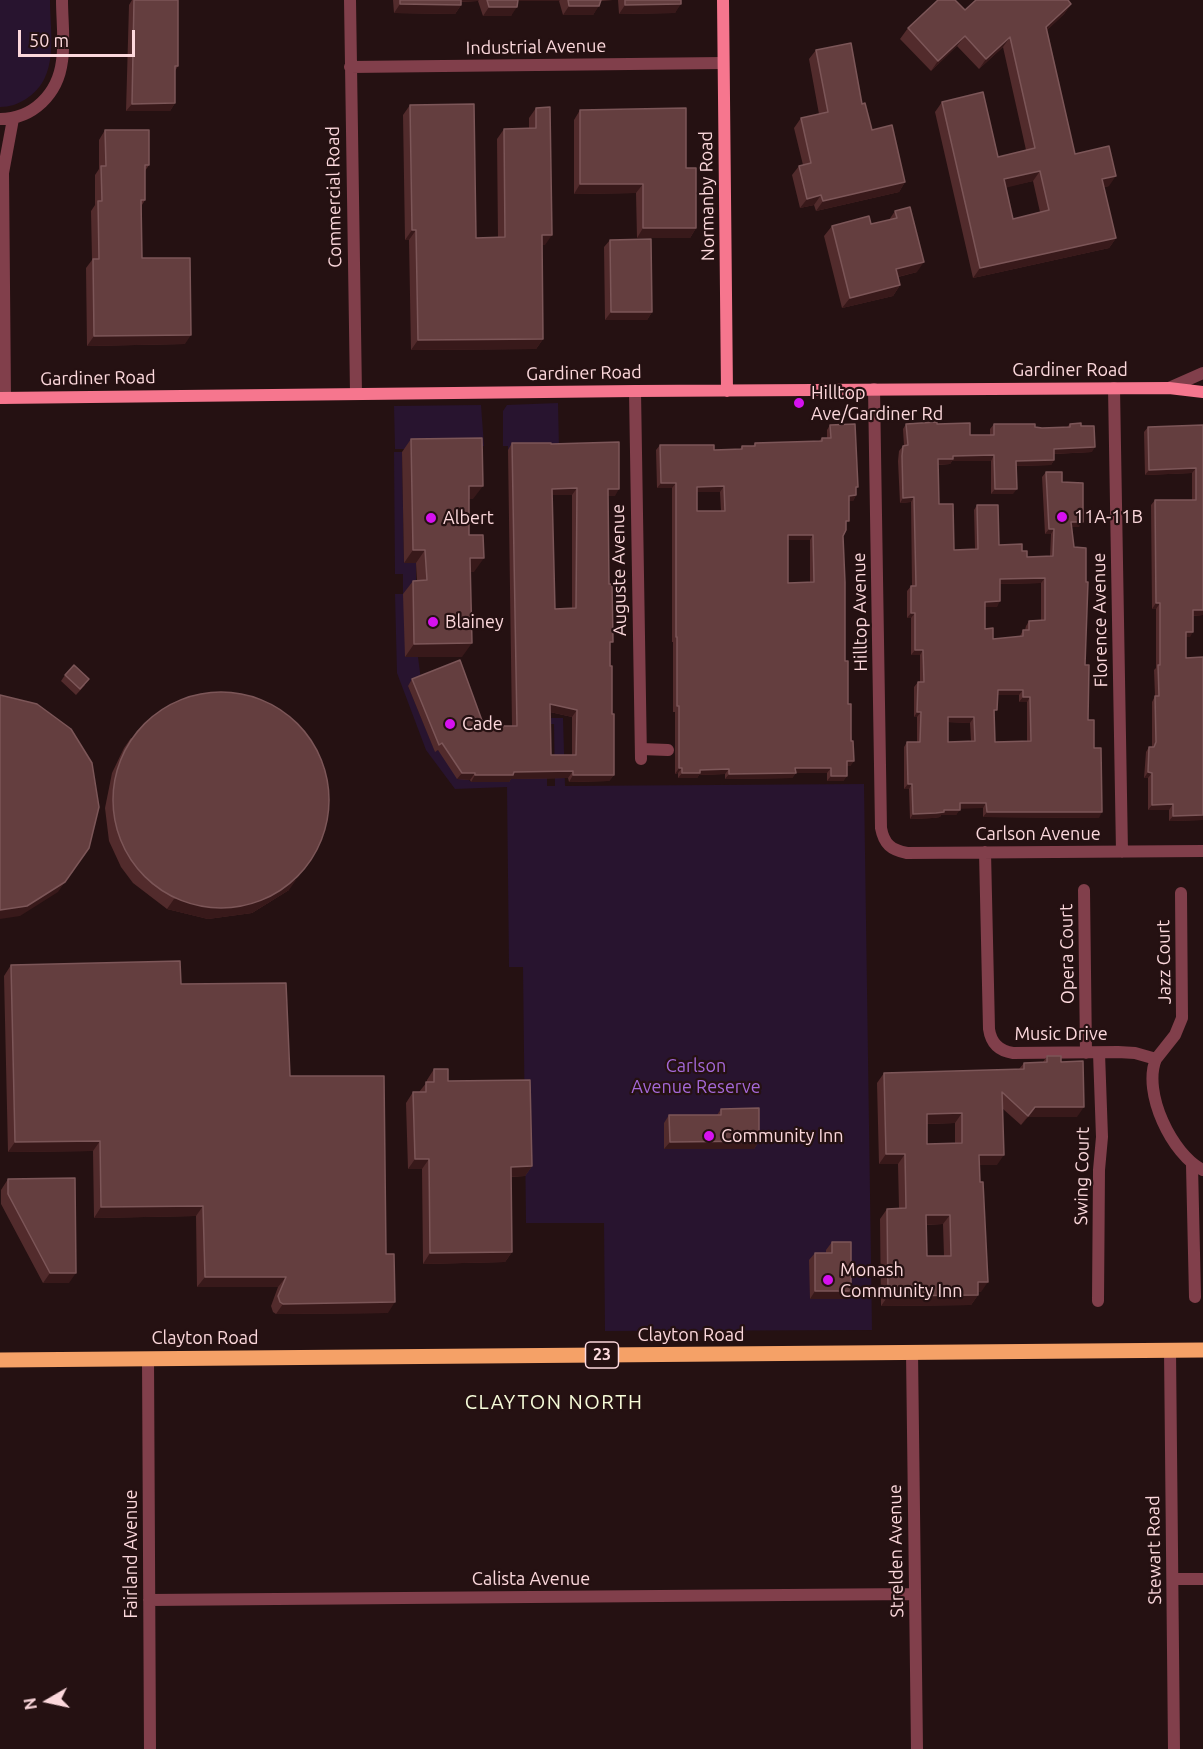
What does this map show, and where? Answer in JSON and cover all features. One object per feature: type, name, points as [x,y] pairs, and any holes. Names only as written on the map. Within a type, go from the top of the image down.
[{"type":"main road","name":"Clayton Road","points":[[0,1360],[1203,1350]]},
{"type":"street","points":[[0,119],[14,119],[29,113],[44,102],[55,85],[62,62],[62,0]]},
{"type":"street","name":"Commercial Road","points":[[350,0],[356,393]]},
{"type":"street","name":"Normanby Road","points":[[723,0],[727,391]]},
{"type":"street","name":"Industrial Avenue","points":[[350,67],[723,63]]},
{"type":"street","points":[[2,398],[2,168],[14,119]]},
{"type":"street","name":"Gardiner Road","points":[[1169,388],[1203,373]]},
{"type":"street","name":"Gardiner Road","points":[[1169,388],[1203,382]]},
{"type":"street","name":"Florence Avenue","points":[[1114,388],[1122,852]]},
{"type":"street","name":"Gardiner Road","points":[[2,398],[874,389],[1169,388],[1203,392]]},
{"type":"street","name":"Hilltop Avenue","points":[[874,389],[882,834]]},
{"type":"street","name":"Auguste Avenue","points":[[635,391],[641,754],[668,750]]},
{"type":"street","name":"Carlson Avenue","points":[[882,834],[888,846],[899,851],[1203,851]]},
{"type":"street","name":"Music Drive","points":[[986,852],[989,1029],[996,1047],[1006,1052],[1136,1053],[1156,1059]]},
{"type":"street","name":"Opera Court","points":[[1084,890],[1086,1053]]},
{"type":"street","name":"Jazz Court","points":[[1156,1059],[1175,1035],[1182,1018],[1181,893]]},
{"type":"street","name":"Swing Court","points":[[1098,1301],[1099,1170],[1102,1137],[1099,1053]]},
{"type":"street","points":[[1156,1059],[1153,1075],[1161,1118],[1175,1144],[1197,1168],[1194,1297]]},
{"type":"street","name":"Stewart Road","points":[[1170,1350],[1174,1749]]},
{"type":"street","name":"Strelden Avenue","points":[[912,1352],[917,1749]]},
{"type":"street","name":"Fairland Avenue","points":[[148,1358],[150,1749]]},
{"type":"street","points":[[1173,1579],[1203,1578]]},
{"type":"street","name":"Calista Avenue","points":[[149,1600],[914,1594]]},
{"type":"green space","points":[[0,0],[50,0],[51,54],[49,67],[37,90],[20,102],[0,107]]},
{"type":"green space","points":[[558,403],[559,449],[508,450],[508,446],[503,446],[503,411],[507,405]]},
{"type":"green space","points":[[481,405],[484,446],[473,446],[473,449],[395,449],[394,406]]},
{"type":"green space","name":"Carlson Avenue Reserve","points":[[394,452],[402,452],[404,563],[416,563],[416,594],[405,657],[418,657],[421,680],[408,686],[435,751],[438,750],[471,782],[508,782],[509,779],[547,778],[547,786],[555,786],[554,724],[523,724],[523,718],[563,718],[565,786],[864,784],[872,1330],[605,1331],[604,1223],[526,1223],[523,967],[509,967],[507,787],[455,789],[426,750],[397,673],[395,594],[403,594],[403,574],[395,574]]},
{"type":"building","points":[[134,0],[178,0],[178,66],[175,66],[175,103],[132,104]]},
{"type":"building","points":[[400,0],[461,0],[461,5],[400,4]]},
{"type":"building","points":[[487,0],[518,0],[517,7],[489,7]]},
{"type":"building","points":[[568,0],[601,0],[599,6],[569,6]]},
{"type":"building","points":[[625,0],[681,0],[681,4],[625,5]]},
{"type":"building","points":[[938,0],[955,0],[965,10],[976,0],[1068,0],[1071,4],[1046,27],[1075,154],[1109,146],[1116,176],[1102,179],[1116,238],[980,268],[942,102],[983,92],[998,157],[1035,148],[1010,37],[986,59],[965,36],[938,61],[908,28]],"holes":[[[1040,171],[1049,210],[1013,219],[1004,179]]]},
{"type":"building","points":[[851,43],[862,104],[865,103],[872,130],[892,125],[905,182],[823,201],[821,195],[807,199],[799,166],[811,163],[801,118],[828,112],[816,50]]},
{"type":"building","points":[[474,104],[476,238],[505,237],[504,129],[536,128],[536,108],[550,107],[552,235],[542,235],[543,339],[418,340],[416,230],[412,230],[410,105]]},
{"type":"building","points":[[686,108],[686,168],[696,168],[696,228],[643,228],[643,184],[580,184],[580,110]]},
{"type":"building","points":[[105,130],[149,130],[149,165],[145,165],[145,200],[141,200],[142,258],[190,258],[191,335],[94,336],[93,259],[99,259],[98,201],[102,201],[101,166],[106,166]]},
{"type":"building","points":[[910,207],[924,262],[896,269],[900,285],[850,298],[832,226],[869,216],[871,224],[897,218],[895,211]]},
{"type":"building","points":[[651,239],[652,312],[611,312],[610,240]]},
{"type":"building","points":[[970,423],[970,435],[994,435],[994,424],[1035,424],[1035,427],[1042,428],[1070,427],[1070,424],[1081,423],[1081,426],[1094,426],[1095,447],[1054,449],[1054,460],[1016,461],[1017,489],[995,489],[994,455],[953,456],[953,459],[938,459],[939,504],[953,504],[954,550],[978,549],[977,505],[998,505],[999,545],[1022,544],[1022,551],[1027,551],[1027,557],[1053,556],[1054,529],[1049,529],[1046,472],[1062,472],[1062,482],[1083,483],[1083,522],[1071,522],[1074,547],[1086,548],[1086,582],[1088,582],[1085,665],[1089,665],[1088,720],[1094,720],[1094,748],[1101,748],[1102,812],[987,812],[986,803],[960,803],[960,810],[913,814],[912,784],[908,784],[907,742],[920,742],[921,712],[917,712],[918,682],[924,682],[923,650],[915,650],[915,613],[911,613],[911,586],[916,586],[914,497],[903,498],[902,456],[903,446],[908,445],[906,424]],"holes":[[[1045,578],[1045,620],[1029,621],[1029,630],[1023,630],[1023,636],[993,639],[993,628],[985,629],[985,602],[1000,601],[1000,579]],[[998,690],[1023,690],[1023,697],[1030,697],[1031,741],[995,742],[994,710],[997,710]],[[948,717],[974,717],[975,741],[948,742]]]},
{"type":"building","points":[[855,424],[858,487],[856,487],[856,495],[849,496],[849,521],[846,521],[843,536],[845,661],[848,661],[848,704],[851,704],[851,741],[853,741],[854,761],[847,761],[847,776],[831,776],[831,768],[795,768],[796,773],[729,774],[729,769],[682,773],[682,768],[679,768],[679,706],[677,706],[676,483],[661,483],[660,445],[714,445],[714,450],[742,449],[742,446],[755,446],[755,443],[822,441],[822,438],[831,438],[830,425]],"holes":[[[724,486],[725,511],[697,511],[697,487]],[[788,535],[813,535],[814,582],[788,583]]]},
{"type":"building","points":[[1203,425],[1203,610],[1193,610],[1193,632],[1186,632],[1186,658],[1203,657],[1203,815],[1173,816],[1173,804],[1152,805],[1152,773],[1148,772],[1149,747],[1154,747],[1156,742],[1155,696],[1159,696],[1158,665],[1160,665],[1160,603],[1156,603],[1155,500],[1196,500],[1196,468],[1149,470],[1148,427]]},
{"type":"building","points":[[482,438],[483,486],[469,486],[469,535],[483,535],[484,558],[470,558],[472,643],[414,644],[413,581],[427,580],[425,550],[413,550],[411,439]]},
{"type":"building","points":[[619,442],[619,489],[608,489],[609,584],[612,584],[613,642],[610,642],[610,666],[612,666],[612,714],[614,714],[614,775],[573,775],[573,771],[514,772],[513,775],[462,773],[442,743],[439,745],[412,679],[460,660],[484,726],[517,726],[512,443]],"holes":[[[577,488],[576,608],[555,609],[552,489]],[[550,704],[577,710],[576,755],[551,755]]]},
{"type":"building","points":[[74,665],[89,679],[80,689],[65,675]]},
{"type":"building","points":[[232,692],[272,705],[290,716],[305,731],[321,759],[329,789],[329,811],[321,841],[305,869],[290,884],[262,900],[242,906],[210,908],[170,895],[152,884],[137,869],[121,841],[115,821],[113,789],[126,749],[137,731],[152,716],[180,700],[200,694]]},
{"type":"building","points":[[0,695],[37,704],[71,729],[92,763],[99,807],[89,848],[65,882],[27,906],[0,910]]},
{"type":"building","points":[[180,961],[181,984],[286,983],[290,1076],[384,1076],[386,1254],[394,1254],[395,1302],[283,1304],[278,1296],[286,1277],[205,1277],[203,1206],[101,1207],[100,1141],[15,1142],[11,965]]},
{"type":"building","points":[[1047,1056],[1061,1056],[1061,1062],[1083,1061],[1084,1107],[1035,1107],[1028,1116],[1002,1092],[1004,1155],[979,1155],[980,1182],[983,1182],[988,1282],[978,1282],[978,1295],[888,1296],[887,1209],[906,1208],[905,1154],[886,1154],[884,1073],[1024,1069],[1024,1063],[1047,1062]],"holes":[[[962,1113],[962,1143],[927,1144],[927,1114]],[[926,1215],[950,1215],[951,1256],[927,1256]]]},
{"type":"building","points":[[434,1069],[448,1069],[448,1081],[530,1080],[532,1166],[511,1167],[512,1252],[430,1253],[429,1159],[415,1159],[413,1092],[426,1092],[426,1082],[434,1082]]},
{"type":"building","name":"Community Inn","points":[[759,1108],[759,1141],[670,1142],[669,1115],[721,1115],[721,1109]]},
{"type":"building","points":[[75,1178],[76,1273],[50,1273],[8,1194],[8,1179]]},
{"type":"building","name":"Monash Community Inn","points":[[832,1242],[851,1242],[851,1291],[815,1291],[815,1253],[832,1253]]},
{"type":"place","name":"Hilltop Ave/Gardiner Rd","points":[[799,403]]},
{"type":"place","name":"11A-11B","points":[[1062,517]]},
{"type":"place","name":"Albert","points":[[431,518]]},
{"type":"place","name":"Blainey","points":[[433,622]]},
{"type":"place","name":"Cade","points":[[450,724]]},
{"type":"place","name":"Community Inn","points":[[709,1136]]},
{"type":"place","name":"Monash Community Inn","points":[[828,1280]]},
{"type":"district","name":"CLAYTON NORTH","points":[[554,1402]]}]
